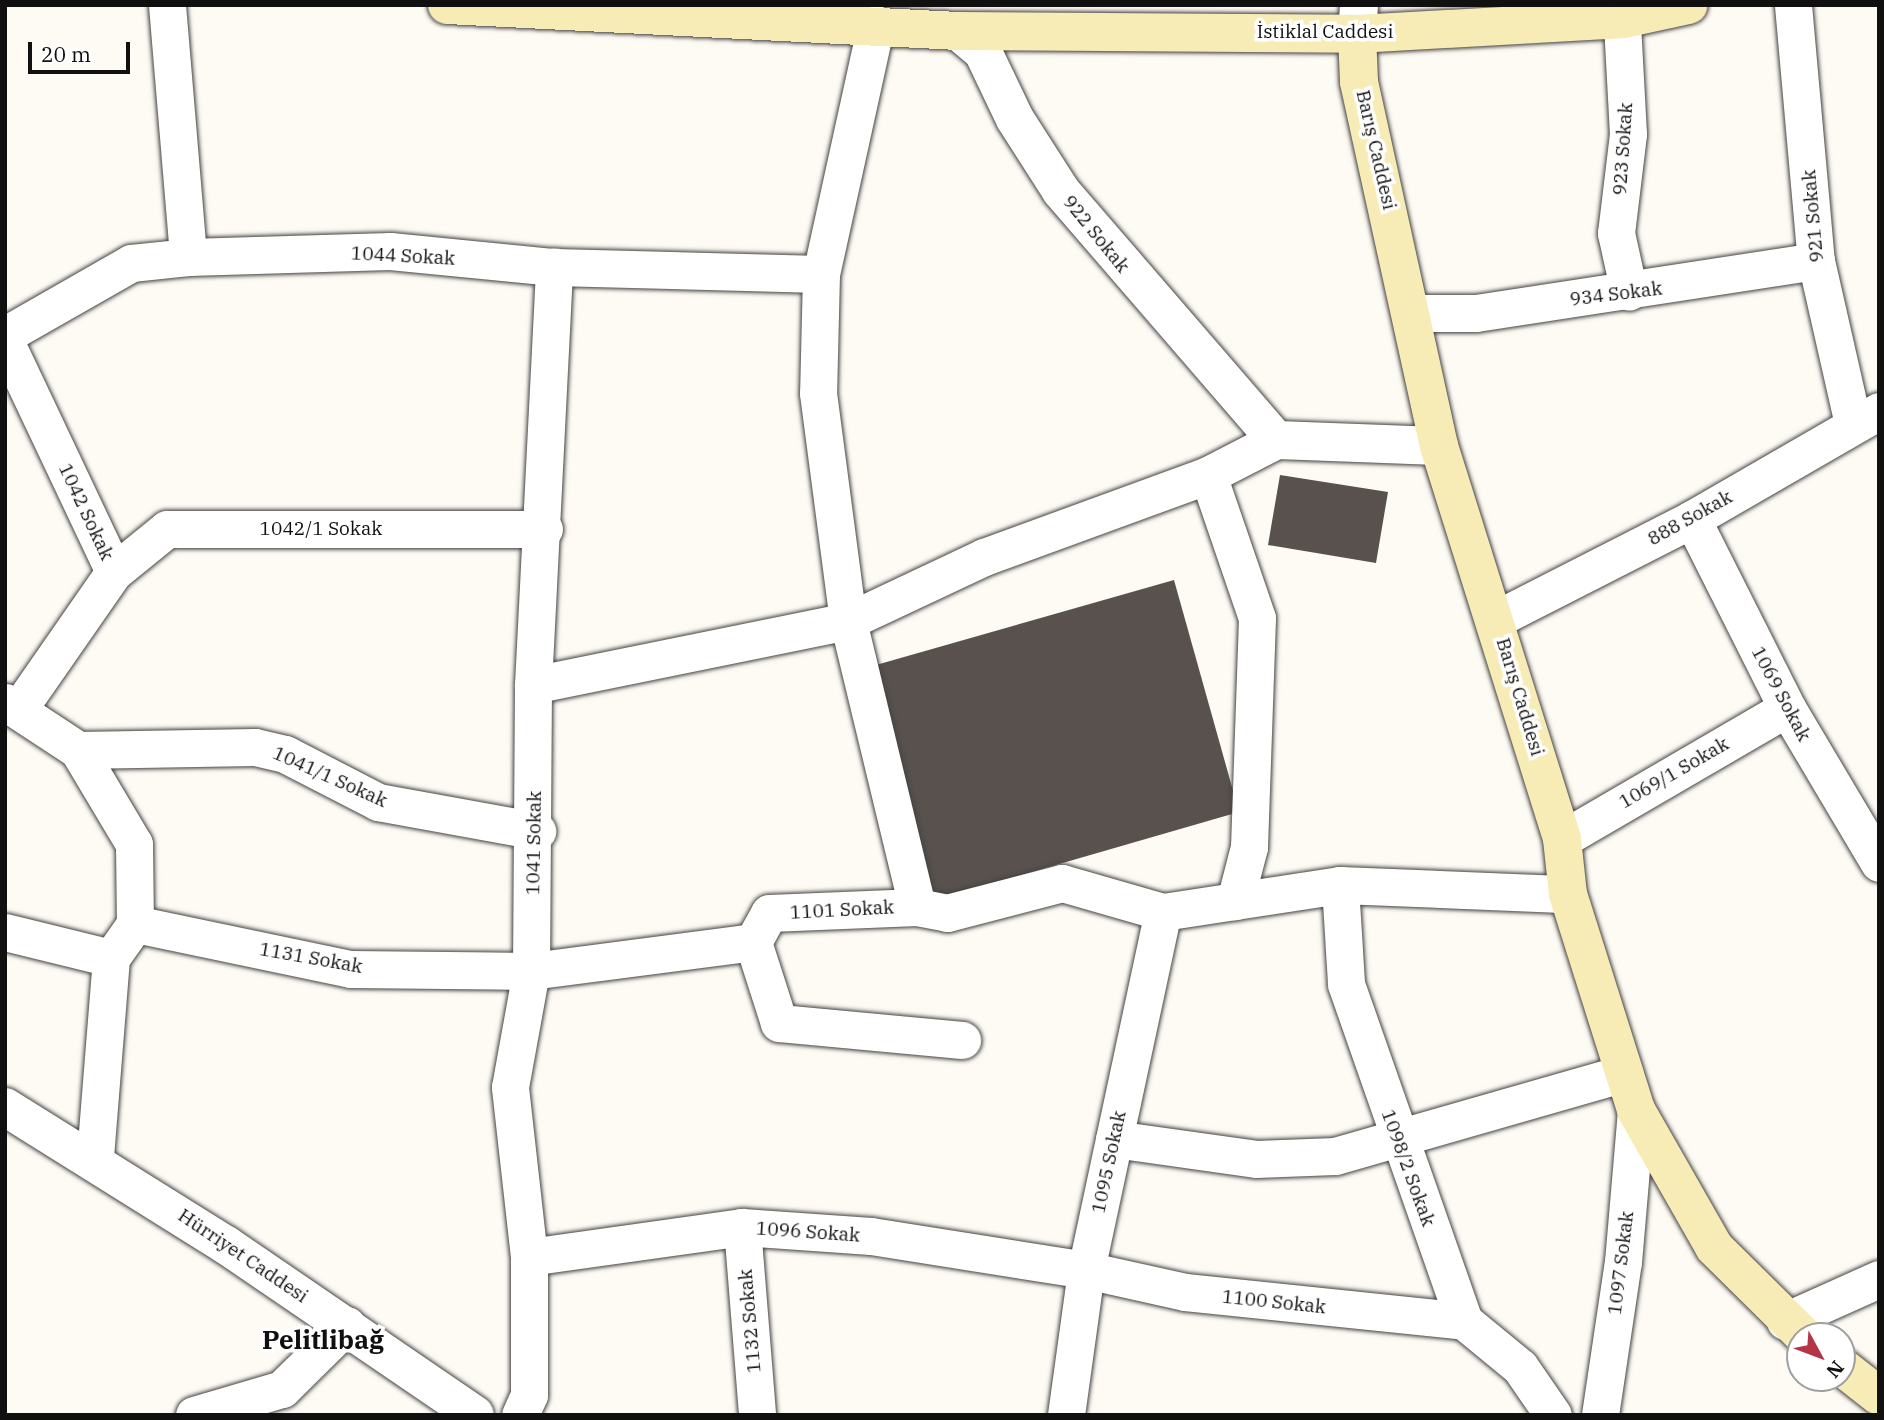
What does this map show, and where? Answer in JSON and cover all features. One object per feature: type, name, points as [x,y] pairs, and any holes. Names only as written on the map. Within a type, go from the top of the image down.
[{"type":"main road","name":"İstiklal Caddesi","points":[[447,5],[876,24],[958,18],[1358,20],[1622,12],[1689,5]]},
{"type":"main road","name":"Barış Caddesi","points":[[1358,20],[1360,82],[1414,313],[1439,446],[1496,619],[1562,839],[1569,894],[1636,1110],[1714,1247],[1788,1322]]},
{"type":"main road","points":[[1856,1378],[1879,1396]]},
{"type":"street","points":[[167,5],[188,257]]},
{"type":"street","name":"921 Sokak","points":[[1793,5],[1816,261],[1866,417]]},
{"type":"street","name":"923 Sokak","points":[[1622,12],[1628,134],[1616,233],[1629,292]]},
{"type":"street","name":"922 Sokak","points":[[958,18],[984,52],[1015,120],[1061,191],[1276,440]]},
{"type":"street","points":[[876,24],[821,274],[818,393],[848,621],[917,906]]},
{"type":"street","name":"1044 Sokak","points":[[5,335],[131,264],[188,257],[390,251],[554,267],[821,274]]},
{"type":"street","name":"934 Sokak","points":[[1414,313],[1476,313],[1629,292],[1816,261]]},
{"type":"street","name":"1041 Sokak","points":[[520,1415],[529,1395],[529,1257],[510,1087],[531,971],[537,831],[533,685],[544,529],[554,267]]},
{"type":"street","name":"1042 Sokak","points":[[5,341],[114,572],[13,705]]},
{"type":"street","name":"888 Sokak","points":[[1496,619],[1692,519],[1866,417]]},
{"type":"street","points":[[533,685],[848,621],[984,557],[1208,475],[1276,440],[1439,446]]},
{"type":"street","points":[[1208,475],[1257,618],[1249,847],[1235,901]]},
{"type":"street","name":"1069 Sokak","points":[[1692,519],[1787,708],[1879,863]]},
{"type":"street","name":"1042/1 Sokak","points":[[114,572],[167,529],[544,529]]},
{"type":"street","points":[[13,705],[78,750],[134,844],[135,924],[111,958],[96,1159]]},
{"type":"street","name":"1069/1 Sokak","points":[[1562,839],[1787,708]]},
{"type":"street","name":"1041/1 Sokak","points":[[78,750],[255,747],[285,754],[378,802],[537,831]]},
{"type":"street","name":"1101 Sokak","points":[[753,942],[769,913],[917,906],[947,912],[1062,883],[1163,912]]},
{"type":"street","points":[[1163,912],[1340,885],[1569,894]]},
{"type":"street","name":"1098/2 Sokak","points":[[1340,885],[1346,984],[1397,1140],[1464,1321]]},
{"type":"street","name":"1095 Sokak","points":[[1066,1415],[1086,1270],[1163,912]]},
{"type":"street","name":"1131 Sokak","points":[[135,924],[350,969],[531,971]]},
{"type":"street","points":[[5,932],[111,958]]},
{"type":"street","points":[[531,971],[753,942],[779,1023],[962,1040]]},
{"type":"street","points":[[1114,1139],[1256,1159],[1335,1156],[1624,1073]]},
{"type":"street","name":"Hürriyet Caddesi","points":[[5,1107],[96,1159],[346,1325],[475,1415]]},
{"type":"street","name":"1097 Sokak","points":[[1600,1415],[1623,1262],[1636,1110]]},
{"type":"street","name":"1096 Sokak","points":[[529,1257],[741,1227],[871,1236],[1086,1270]]},
{"type":"street","name":"1132 Sokak","points":[[741,1227],[758,1415]]},
{"type":"street","name":"1100 Sokak","points":[[1086,1270],[1185,1292],[1464,1321]]},
{"type":"street","points":[[1804,1322],[1879,1279]]},
{"type":"street","points":[[1464,1321],[1520,1367],[1553,1415]]},
{"type":"street","points":[[194,1415],[286,1402],[346,1325]]},
{"type":"building","points":[[1280,475],[1388,492],[1376,563],[1268,545]]},
{"type":"building","points":[[1174,580],[1239,812],[935,900],[869,667]]},
{"type":"district","name":"Pelitlibağ","points":[[323,1340]]}]
